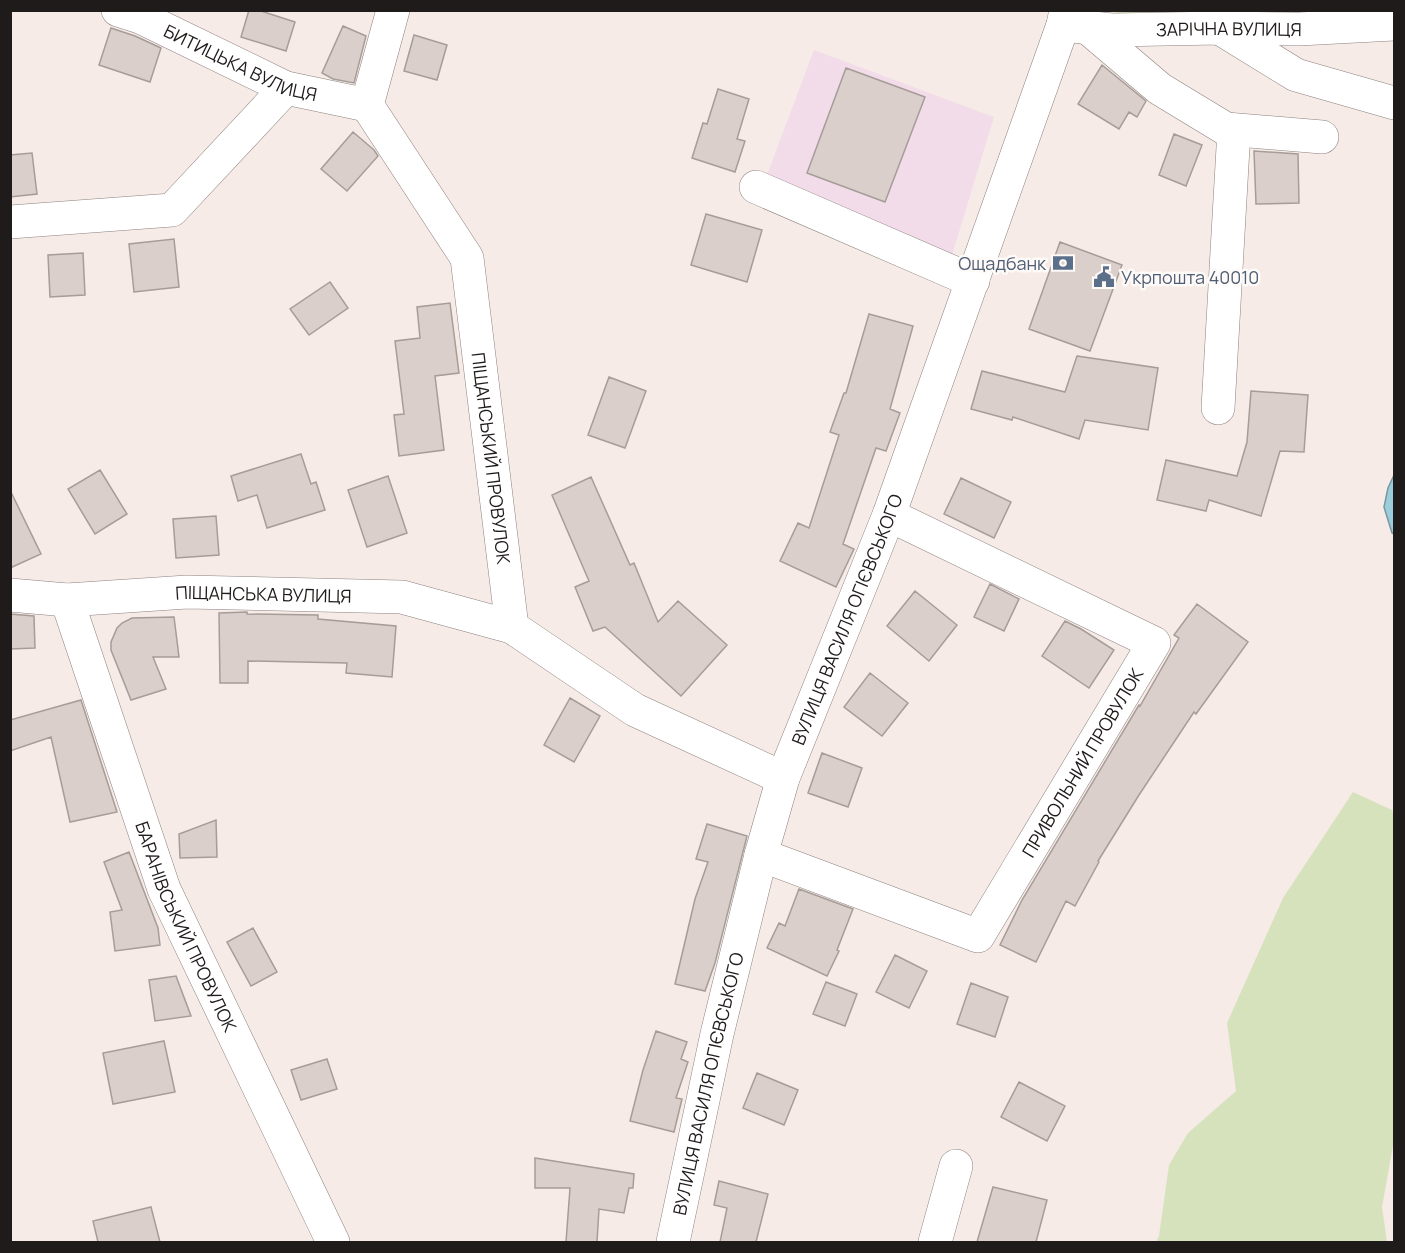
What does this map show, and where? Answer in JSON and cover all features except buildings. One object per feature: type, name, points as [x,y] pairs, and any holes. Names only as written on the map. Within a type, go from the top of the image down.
[{"type":"street","name":"БИТИЦЬКА ВУЛИЦЯ","points":[[118,10],[140,16],[286,88],[367,105]]},
{"type":"street","points":[[367,105],[393,10]]},
{"type":"street","points":[[1073,21],[1160,89],[1226,129],[1322,137]]},
{"type":"street","name":"ЗАРІЧНА ВУЛИЦЯ","points":[[1073,21],[1112,30],[1219,27],[1299,30],[1395,24]]},
{"type":"street","name":"ВУЛИЦЯ ВАСИЛЯ ОГІЄВСЬКОГО","points":[[673,1242],[717,1034],[761,855],[783,778],[889,515],[973,280],[1073,21]]},
{"type":"street","points":[[1219,27],[1296,75],[1395,103]]},
{"type":"street","points":[[10,222],[172,210],[286,88]]},
{"type":"street","name":"ПІЩАНСЬКИЙ ПРОВУЛОК","points":[[367,105],[467,258],[512,627]]},
{"type":"street","points":[[1218,408],[1234,130]]},
{"type":"street","points":[[756,187],[973,280]]},
{"type":"street","name":"ПРИВОЛЬНИЙ ПРОВУЛОК","points":[[761,855],[978,936],[1154,643],[889,515]]},
{"type":"street","name":"ПІЩАНСЬКА ВУЛИЦЯ","points":[[10,595],[67,600],[187,592],[402,597],[512,627]]},
{"type":"street","name":"БАРАНІВСЬКИЙ ПРОВУЛОК","points":[[67,600],[164,889],[333,1242]]},
{"type":"street","points":[[512,627],[635,710],[783,778]]},
{"type":"street","points":[[935,1242],[956,1166]]},
{"type":"shaded area","points":[[814,50],[994,117],[952,255],[767,175]]},
{"type":"green space","points":[[1114,11],[1257,11],[1125,18]]},
{"type":"green space","points":[[1353,792],[1392,810],[1394,817],[1394,1140],[1382,1207],[1387,1242],[1156,1242],[1159,1236],[1169,1165],[1188,1133],[1236,1091],[1227,1023],[1283,898]]},
{"type":"water","points":[[1394,475],[1394,534],[1384,507],[1388,488]]},
{"type":"place","name":"Ощадбанк","points":[[1063,263]]},
{"type":"place","name":"Укрпошта 40010","points":[[1104,277]]}]
